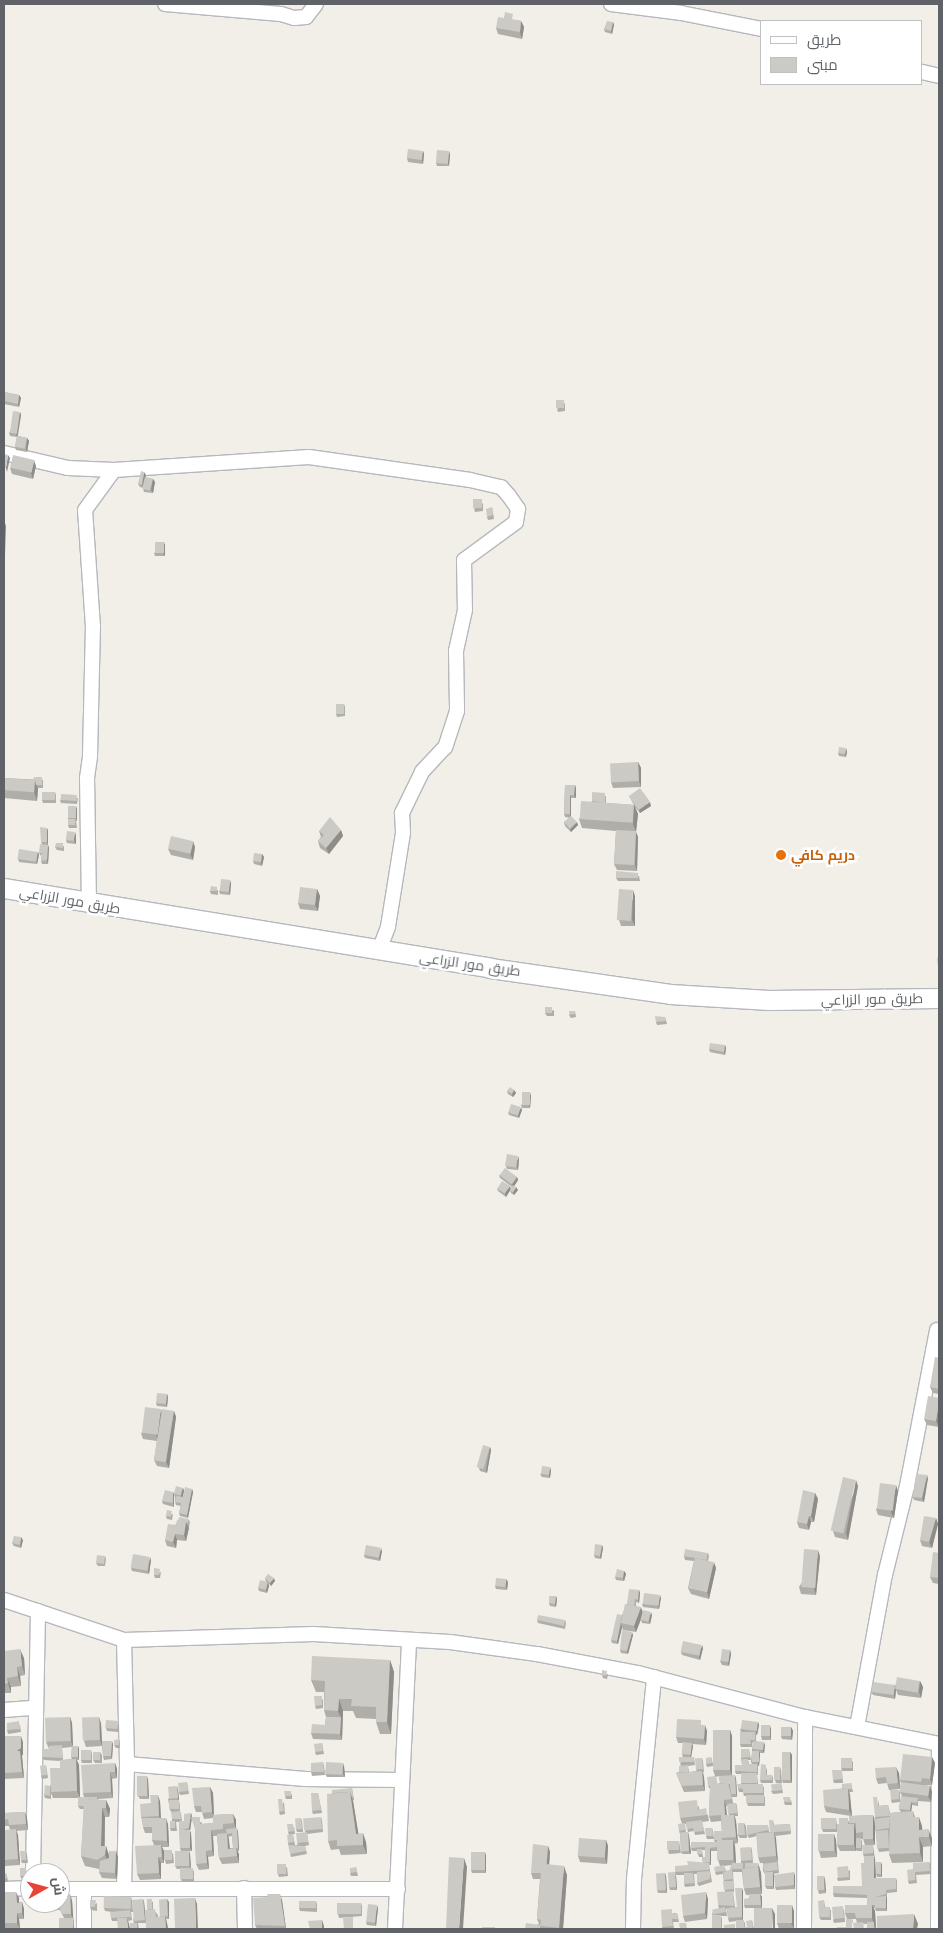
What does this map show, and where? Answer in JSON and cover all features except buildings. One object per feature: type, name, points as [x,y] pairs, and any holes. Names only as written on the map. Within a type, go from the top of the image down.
[{"type":"street","points":[[165,4],[281,14],[294,18],[306,17],[316,4]]},
{"type":"street","points":[[611,4],[681,13],[760,28]]},
{"type":"street","points":[[923,72],[939,76]]},
{"type":"street","points":[[4,453],[68,468],[114,470],[309,457],[364,463],[501,488],[518,509],[516,522],[464,560],[466,610],[456,651],[456,711],[446,747],[422,772],[402,813],[403,833],[388,927],[379,950]]},
{"type":"street","points":[[89,904],[87,778],[90,756],[93,627],[85,510],[114,470]]},
{"type":"street","name":"طريق مور الزراعي","points":[[4,888],[89,904],[670,994],[770,1000],[939,998]]},
{"type":"street","points":[[857,1728],[937,1330]]},
{"type":"street","points":[[4,1600],[124,1640],[314,1634],[409,1642],[450,1642],[537,1654],[654,1678],[805,1717],[939,1744],[938,1929]]},
{"type":"street","points":[[33,1863],[38,1612]]},
{"type":"street","points":[[124,1640],[127,1764],[124,1888]]},
{"type":"street","points":[[395,1929],[398,1890],[400,1780],[409,1642]]},
{"type":"street","points":[[633,1929],[634,1879],[654,1678]]},
{"type":"street","points":[[4,1710],[35,1708]]},
{"type":"street","points":[[804,1929],[805,1717]]},
{"type":"street","points":[[127,1764],[305,1779],[400,1780]]},
{"type":"street","points":[[4,1889],[20,1888]]},
{"type":"street","points":[[70,1889],[244,1888],[398,1890]]},
{"type":"street","points":[[244,1888],[245,1929]]},
{"type":"street","points":[[84,1889],[84,1929]]},
{"type":"place","name":"دريم كافي","points":[[781,855]]}]
